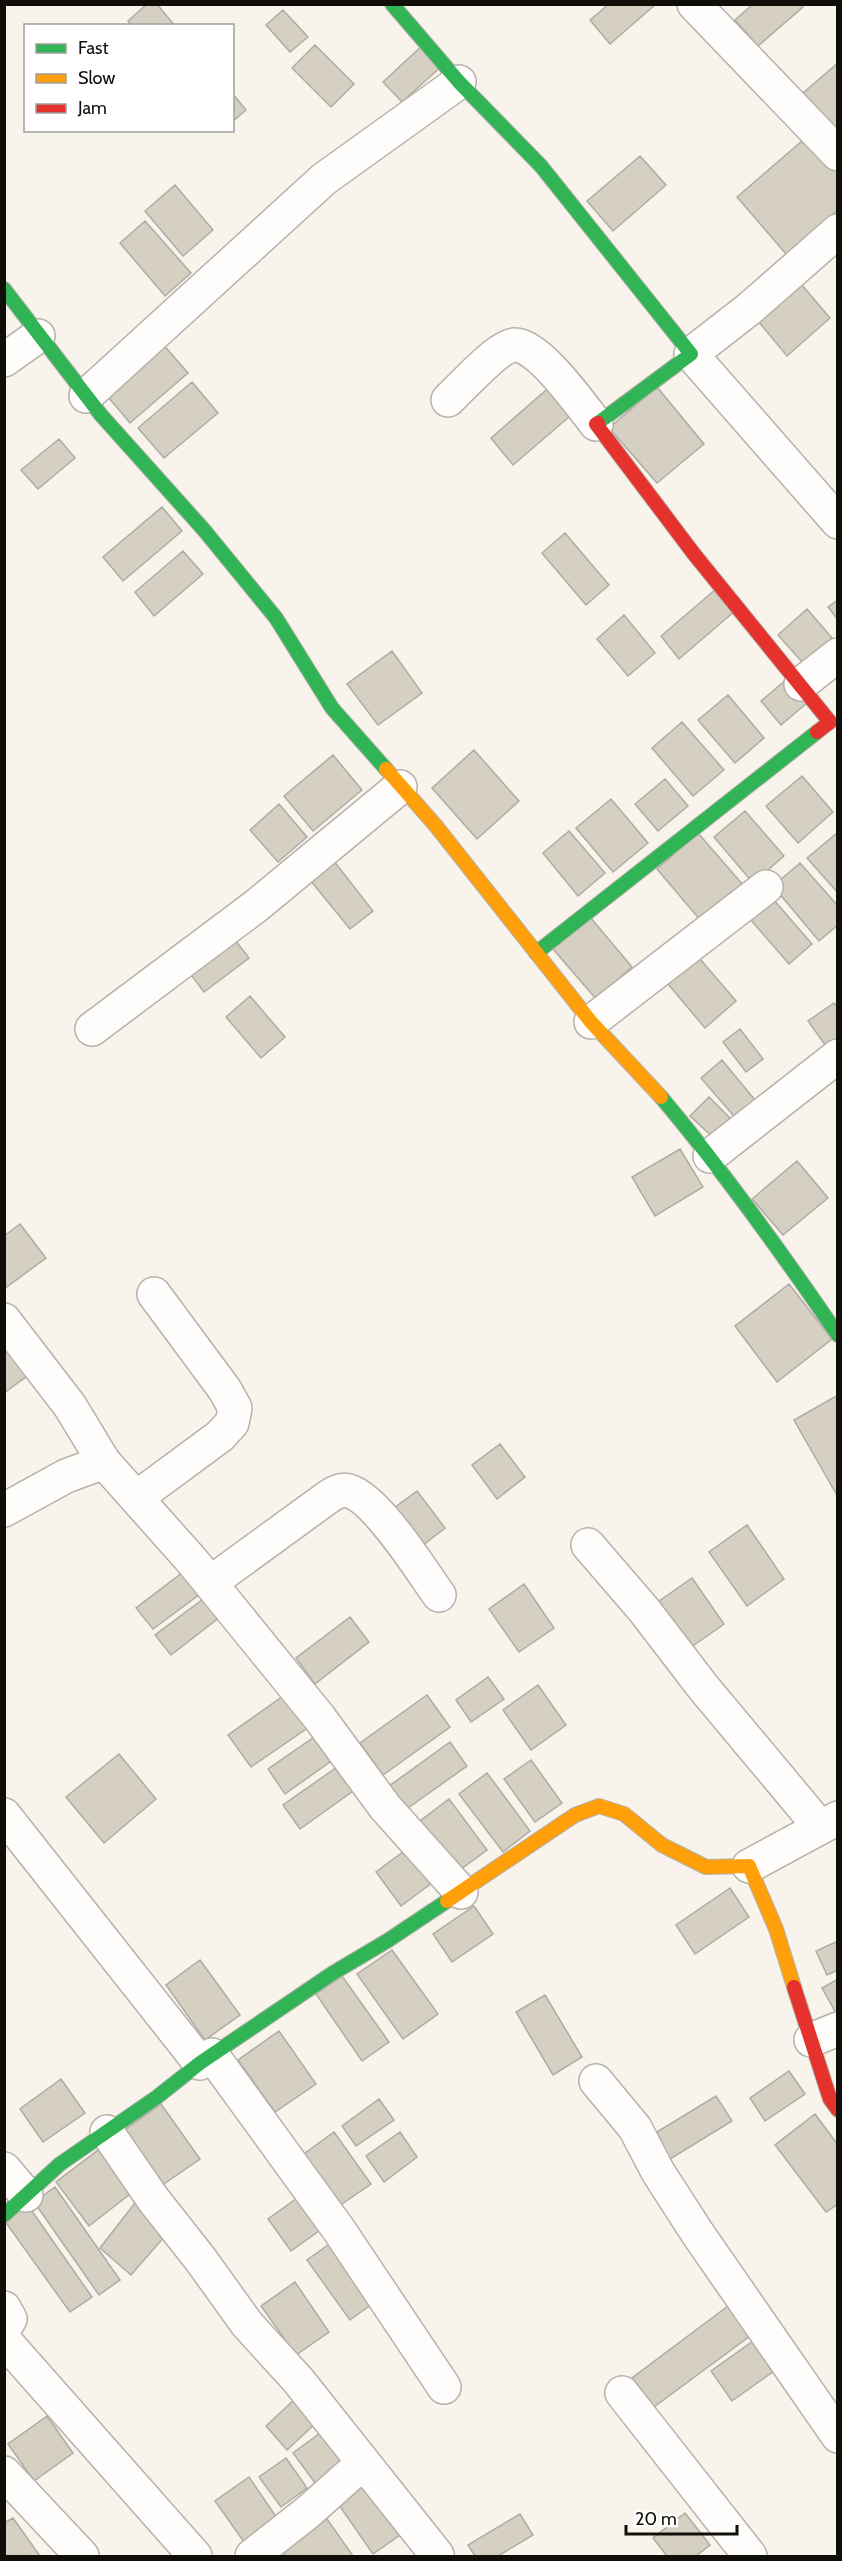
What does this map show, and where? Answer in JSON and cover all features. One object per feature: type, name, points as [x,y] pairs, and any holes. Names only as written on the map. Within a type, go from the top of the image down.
[{"type":"street","points":[[392,4],[459,82],[541,166],[691,354],[837,522]]},
{"type":"street","points":[[694,4],[837,154]]},
{"type":"street","points":[[86,396],[324,179],[459,82]]},
{"type":"street","points":[[596,424],[749,309],[837,231]]},
{"type":"street","points":[[4,289],[86,396],[204,530],[276,618],[332,708],[436,826],[591,1022],[645,1078],[710,1156],[770,1236],[837,1335]]},
{"type":"street","points":[[4,360],[38,336]]},
{"type":"street","points":[[448,400],[502,350],[514,345],[524,347],[539,357],[558,376],[694,554],[834,727],[722,804],[536,953]]},
{"type":"street","points":[[801,684],[837,656]]},
{"type":"street","points":[[92,1029],[256,906],[400,787]]},
{"type":"street","points":[[591,1022],[766,887]]},
{"type":"street","points":[[710,1156],[837,1056]]},
{"type":"street","points":[[136,1498],[220,1436],[232,1423],[235,1408],[225,1390],[154,1294]]},
{"type":"street","points":[[4,1320],[70,1406],[104,1462],[210,1582],[320,1717],[385,1807],[461,1892]]},
{"type":"street","points":[[4,1510],[66,1476],[104,1462]]},
{"type":"street","points":[[210,1582],[324,1500],[339,1491],[349,1491],[365,1501],[384,1520],[439,1595]]},
{"type":"street","points":[[4,2169],[15,2205],[60,2164],[206,2059],[575,1815],[599,1806],[624,1814],[662,1845],[706,1867],[750,1866],[829,1822],[703,1687],[644,1610],[588,1545]]},
{"type":"street","points":[[4,1815],[206,2059],[339,2230],[444,2387]]},
{"type":"street","points":[[750,1866],[824,2034],[830,2099],[837,2110]]},
{"type":"street","points":[[596,2081],[635,2128],[658,2172],[698,2234],[837,2436]]},
{"type":"street","points":[[107,2132],[153,2199],[247,2324],[298,2380],[437,2555]]},
{"type":"street","points":[[4,2308],[10,2319],[4,2330]]},
{"type":"street","points":[[4,2340],[195,2556]]},
{"type":"street","points":[[622,2394],[750,2556]]},
{"type":"street","points":[[252,2556],[308,2512],[363,2463]]},
{"type":"street","points":[[4,2473],[82,2556]]},
{"type":"building","points":[[147,4],[157,4],[173,24],[130,24],[128,21]]},
{"type":"building","points":[[609,4],[656,4],[610,44],[590,20]]},
{"type":"building","points":[[753,4],[801,4],[803,7],[758,46],[735,20]]},
{"type":"building","points":[[283,10],[308,37],[290,52],[266,25]]},
{"type":"building","points":[[424,44],[443,65],[402,102],[383,82]]},
{"type":"building","points":[[315,45],[354,84],[331,107],[292,68]]},
{"type":"building","points":[[838,63],[838,134],[803,93]]},
{"type":"building","points":[[234,95],[246,110],[234,120]]},
{"type":"building","points":[[810,134],[838,166],[838,210],[786,254],[737,197]]},
{"type":"building","points":[[640,156],[666,185],[613,231],[587,201]]},
{"type":"building","points":[[175,185],[213,230],[183,256],[145,211]]},
{"type":"building","points":[[145,221],[191,273],[165,296],[120,243]]},
{"type":"building","points":[[801,284],[830,318],[787,356],[758,321]]},
{"type":"building","points":[[161,342],[188,373],[130,423],[103,391]]},
{"type":"building","points":[[192,382],[218,413],[164,458],[138,428]]},
{"type":"building","points":[[553,384],[576,411],[513,465],[491,438]]},
{"type":"building","points":[[657,387],[704,444],[657,483],[609,428]]},
{"type":"building","points":[[59,439],[75,458],[38,489],[21,470]]},
{"type":"building","points":[[162,507],[182,531],[123,581],[103,557]]},
{"type":"building","points":[[565,533],[609,585],[586,605],[542,553]]},
{"type":"building","points":[[183,551],[203,574],[154,616],[135,592]]},
{"type":"building","points":[[716,589],[735,611],[679,659],[661,636]]},
{"type":"building","points":[[838,600],[838,620],[828,607]]},
{"type":"building","points":[[807,609],[832,638],[803,663],[778,635]]},
{"type":"building","points":[[624,615],[655,653],[628,676],[597,639]]},
{"type":"building","points":[[392,651],[422,693],[378,725],[347,684]]},
{"type":"building","points":[[787,679],[807,703],[781,725],[761,701]]},
{"type":"building","points":[[728,695],[764,738],[735,763],[698,720]]},
{"type":"building","points":[[682,722],[724,770],[693,796],[652,748]]},
{"type":"building","points":[[474,750],[519,801],[477,839],[432,788]]},
{"type":"building","points":[[333,755],[362,790],[313,831],[284,796]]},
{"type":"building","points":[[802,776],[833,812],[798,843],[766,806]]},
{"type":"building","points":[[665,779],[688,806],[658,831],[635,804]]},
{"type":"building","points":[[611,799],[648,843],[613,872],[576,828]]},
{"type":"building","points":[[279,804],[307,837],[278,862],[250,830]]},
{"type":"building","points":[[745,811],[784,856],[753,883],[714,837]]},
{"type":"building","points":[[569,831],[605,873],[578,896],[543,853]]},
{"type":"building","points":[[698,833],[743,885],[701,921],[657,869]]},
{"type":"building","points":[[836,834],[838,835],[838,893],[807,858]]},
{"type":"building","points":[[330,856],[373,911],[350,929],[306,875]]},
{"type":"building","points":[[800,863],[838,906],[838,925],[819,941],[773,886]]},
{"type":"building","points":[[766,891],[812,944],[789,964],[743,911]]},
{"type":"building","points":[[590,917],[632,967],[596,999],[553,949]]},
{"type":"building","points":[[232,936],[249,958],[204,992],[188,971]]},
{"type":"building","points":[[694,952],[736,1001],[705,1028],[663,978]]},
{"type":"building","points":[[250,996],[285,1037],[261,1058],[226,1017]]},
{"type":"building","points":[[834,1003],[838,1008],[838,1048],[831,1053],[808,1021]]},
{"type":"building","points":[[740,1029],[763,1059],[746,1072],[723,1042]]},
{"type":"building","points":[[722,1060],[759,1105],[739,1122],[701,1078]]},
{"type":"building","points":[[709,1097],[737,1125],[719,1143],[690,1116]]},
{"type":"building","points":[[680,1149],[703,1187],[655,1216],[632,1177]]},
{"type":"building","points":[[797,1161],[828,1198],[783,1235],[752,1199]]},
{"type":"building","points":[[20,1224],[46,1258],[4,1289],[4,1236]]},
{"type":"building","points":[[789,1284],[832,1339],[777,1382],[735,1326]]},
{"type":"building","points":[[4,1332],[34,1371],[4,1393]]},
{"type":"building","points":[[838,1395],[838,1497],[794,1420]]},
{"type":"building","points":[[500,1444],[525,1477],[497,1499],[472,1465]]},
{"type":"building","points":[[417,1491],[445,1528],[414,1552],[386,1514]]},
{"type":"building","points":[[747,1525],[784,1579],[747,1606],[709,1552]]},
{"type":"building","points":[[191,1566],[208,1588],[153,1629],[136,1608]]},
{"type":"building","points":[[692,1578],[724,1624],[687,1650],[655,1604]]},
{"type":"building","points":[[524,1584],[554,1628],[519,1652],[489,1609]]},
{"type":"building","points":[[210,1594],[225,1613],[171,1655],[155,1635]]},
{"type":"building","points":[[350,1617],[369,1642],[315,1684],[296,1658]]},
{"type":"building","points":[[488,1677],[504,1699],[471,1722],[456,1700]]},
{"type":"building","points":[[538,1685],[566,1725],[531,1750],[503,1710]]},
{"type":"building","points":[[286,1694],[309,1727],[251,1767],[228,1735]]},
{"type":"building","points":[[427,1695],[450,1727],[383,1775],[360,1743]]},
{"type":"building","points":[[317,1735],[334,1759],[285,1794],[268,1769]]},
{"type":"building","points":[[450,1742],[467,1766],[401,1813],[385,1789]]},
{"type":"building","points":[[119,1754],[156,1799],[104,1843],[66,1797]]},
{"type":"building","points":[[531,1760],[562,1803],[535,1822],[504,1779]]},
{"type":"building","points":[[337,1767],[353,1791],[300,1829],[283,1805]]},
{"type":"building","points":[[487,1773],[530,1831],[503,1852],[459,1794]]},
{"type":"building","points":[[449,1799],[487,1850],[457,1872],[420,1821]]},
{"type":"building","points":[[411,1846],[437,1879],[401,1906],[376,1872]]},
{"type":"building","points":[[730,1888],[749,1917],[695,1954],[676,1925]]},
{"type":"building","points":[[474,1906],[493,1934],[452,1962],[433,1934]]},
{"type":"building","points":[[838,1941],[838,1970],[827,1975],[816,1951]]},
{"type":"building","points":[[392,1950],[438,2014],[403,2039],[357,1974]]},
{"type":"building","points":[[200,1960],[240,2015],[205,2040],[166,1985]]},
{"type":"building","points":[[342,1976],[389,2042],[362,2061],[316,1994]]},
{"type":"building","points":[[838,1979],[838,2012],[836,2013],[822,1988]]},
{"type":"building","points":[[545,1995],[582,2057],[553,2075],[516,2012]]},
{"type":"building","points":[[279,2031],[316,2084],[275,2112],[238,2060]]},
{"type":"building","points":[[789,2071],[805,2094],[765,2121],[750,2098]]},
{"type":"building","points":[[61,2079],[85,2113],[43,2142],[20,2109]]},
{"type":"building","points":[[716,2096],[732,2121],[662,2164],[647,2138]]},
{"type":"building","points":[[379,2099],[394,2120],[356,2146],[342,2126]]},
{"type":"building","points":[[161,2104],[200,2159],[158,2188],[119,2134]]},
{"type":"building","points":[[815,2114],[838,2145],[838,2204],[826,2212],[775,2145]]},
{"type":"building","points":[[334,2132],[371,2184],[333,2210],[297,2159]]},
{"type":"building","points":[[400,2132],[417,2157],[384,2182],[366,2156]]},
{"type":"building","points":[[102,2147],[135,2190],[89,2226],[56,2182]]},
{"type":"building","points":[[55,2187],[120,2280],[99,2295],[34,2202]]},
{"type":"building","points":[[300,2196],[323,2228],[291,2251],[268,2219]]},
{"type":"building","points":[[138,2199],[171,2229],[131,2275],[100,2248]]},
{"type":"building","points":[[27,2204],[92,2297],[70,2312],[4,2220]]},
{"type":"building","points":[[338,2238],[380,2298],[350,2320],[307,2260]]},
{"type":"building","points":[[295,2282],[329,2332],[296,2355],[261,2306]]},
{"type":"building","points":[[736,2300],[758,2330],[654,2407],[632,2378]]},
{"type":"building","points":[[760,2336],[781,2366],[732,2401],[711,2371]]},
{"type":"building","points":[[296,2398],[318,2421],[287,2450],[266,2426]]},
{"type":"building","points":[[47,2416],[73,2453],[34,2481],[8,2444]]},
{"type":"building","points":[[323,2431],[344,2461],[315,2483],[293,2453]]},
{"type":"building","points":[[286,2458],[307,2488],[281,2507],[259,2477]]},
{"type":"building","points":[[249,2477],[277,2518],[244,2542],[215,2501]]},
{"type":"building","points":[[363,2477],[403,2533],[373,2554],[334,2498]]},
{"type":"building","points":[[320,2509],[353,2556],[286,2556],[275,2541]]},
{"type":"building","points":[[685,2513],[710,2545],[696,2556],[667,2556],[653,2538]]},
{"type":"building","points":[[520,2514],[533,2535],[498,2556],[475,2556],[468,2545]]},
{"type":"building","points":[[13,2518],[40,2556],[4,2556],[4,2523]]},
{"type":"traffic: fast","points":[[392,4],[459,82],[541,166],[691,354],[598,423]]},
{"type":"traffic: fast","points":[[4,289],[101,415],[204,530],[276,618],[332,708],[386,769]]},
{"type":"traffic: fast","points":[[536,953],[817,732]]},
{"type":"traffic: fast","points":[[661,1097],[752,1214],[838,1335]]},
{"type":"traffic: fast","points":[[4,2215],[60,2164],[157,2097],[200,2063],[333,1973],[447,1901]]},
{"type":"traffic: slow","points":[[386,769],[436,826],[591,1022],[661,1097]]},
{"type":"traffic: slow","points":[[447,1901],[575,1815],[599,1806],[624,1814],[662,1845],[706,1867],[749,1866],[776,1929],[794,1987]]},
{"type":"traffic: jam","points":[[598,423],[596,424],[694,554],[830,722],[817,732]]},
{"type":"traffic: jam","points":[[794,1987],[830,2099],[838,2110]]}]
